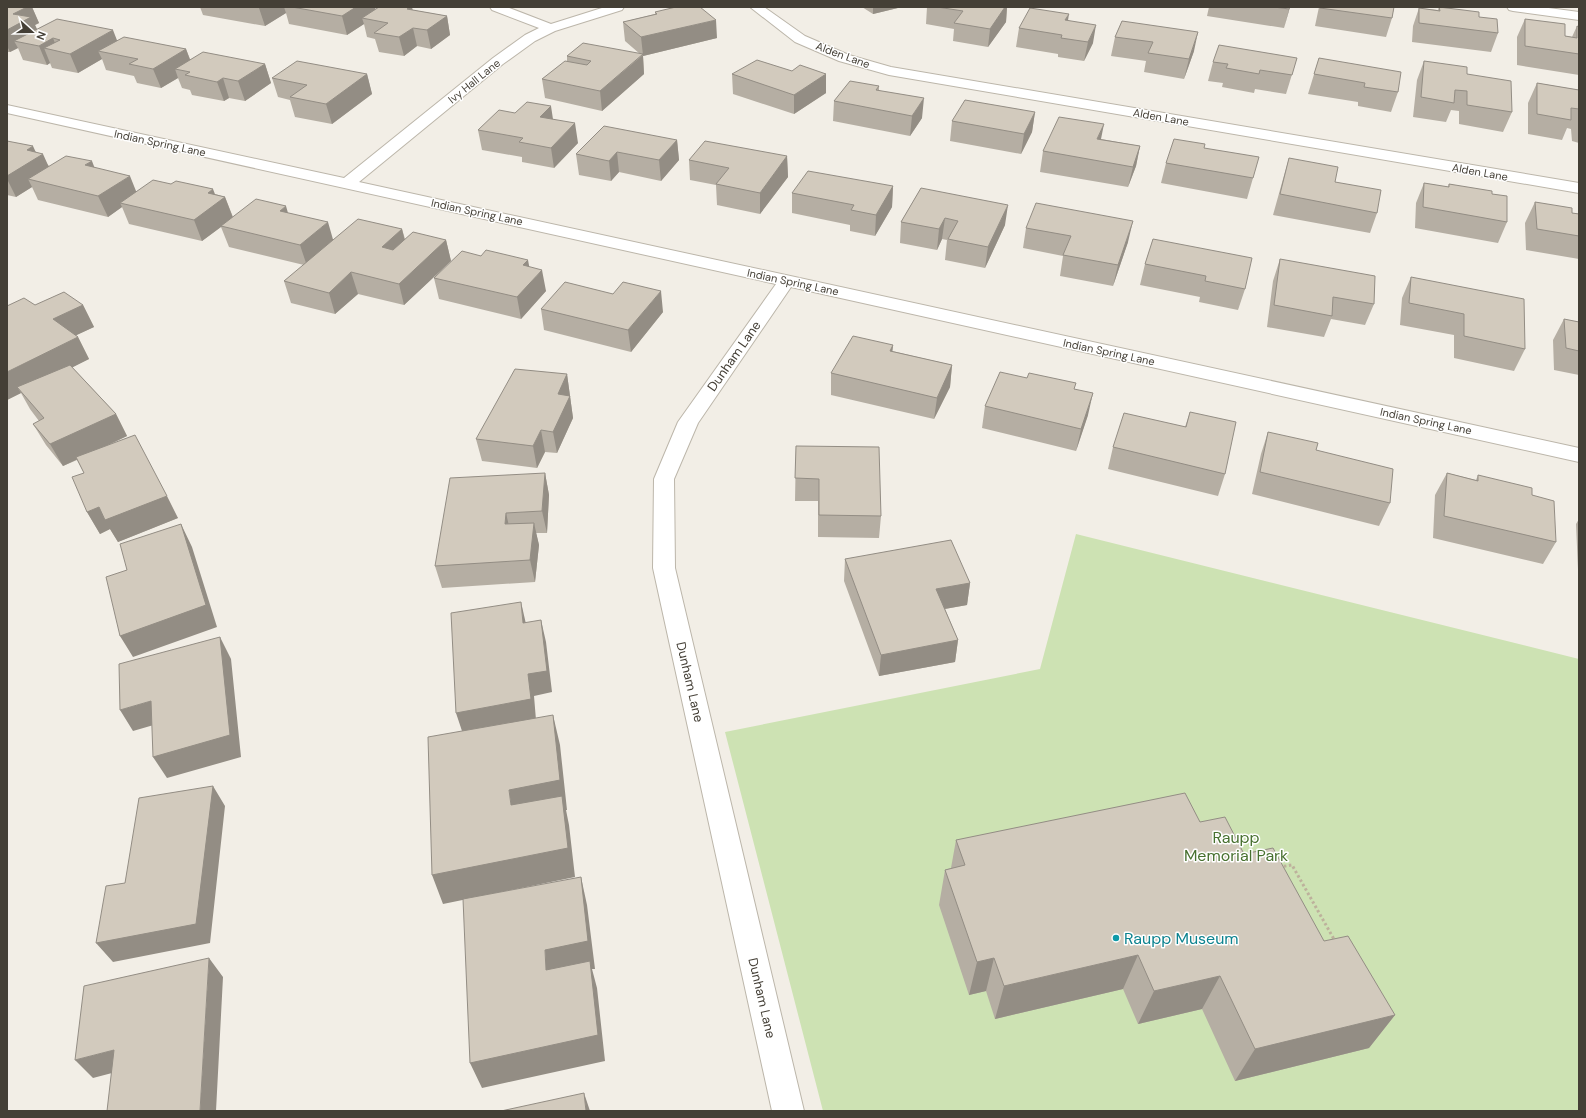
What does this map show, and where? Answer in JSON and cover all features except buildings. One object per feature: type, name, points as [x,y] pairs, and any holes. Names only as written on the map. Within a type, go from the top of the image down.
[{"type":"street","points":[[496,7],[550,28]]},
{"type":"street","name":"Ivy Hall Lane","points":[[347,184],[498,61],[530,38],[550,28],[618,7]]},
{"type":"street","name":"Alden Lane","points":[[756,7],[800,39],[844,58],[889,71],[1579,188]]},
{"type":"street","points":[[1513,7],[1579,16]]},
{"type":"street","name":"Indian Spring Lane","points":[[7,109],[1579,455]]},
{"type":"street","name":"Dunham Lane","points":[[787,280],[688,422],[664,479],[664,568],[788,1111]]},
{"type":"path","points":[[1278,868],[1292,864],[1336,943]]},
{"type":"green space","name":"Raupp Memorial Park","points":[[1076,534],[1579,659],[1579,1111],[823,1111],[725,732],[1040,669]]},
{"type":"place","name":"Raupp Museum","points":[[1116,938]]}]
